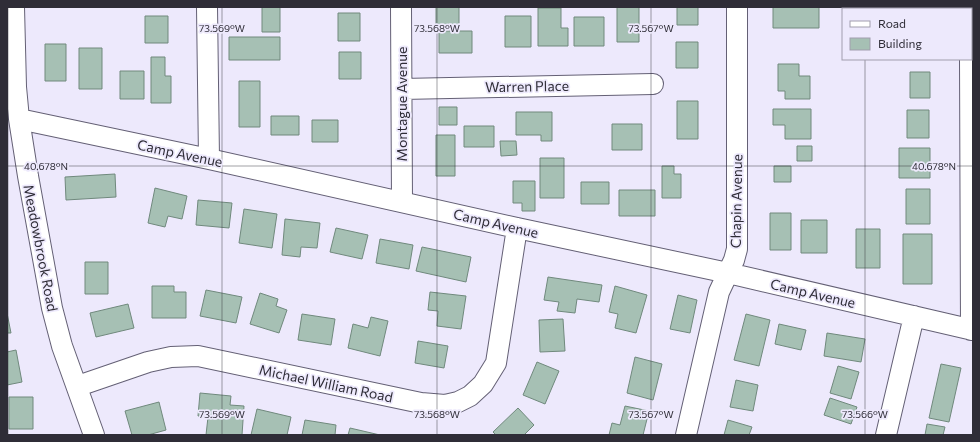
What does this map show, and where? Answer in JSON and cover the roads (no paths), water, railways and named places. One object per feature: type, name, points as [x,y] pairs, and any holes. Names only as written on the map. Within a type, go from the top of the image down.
[{"type":"street","name":"Meadowbrook Road","points":[[14,7],[16,87],[19,119],[52,308],[62,346],[78,386],[94,435]]},
{"type":"street","points":[[207,7],[209,159]]},
{"type":"street","name":"Montague Avenue","points":[[401,7],[402,201]]},
{"type":"street","name":"Chapin Avenue","points":[[686,435],[720,292],[734,260],[737,249],[737,7]]},
{"type":"street","points":[[970,60],[972,330]]},
{"type":"street","name":"Warren Place","points":[[402,88],[653,84]]},
{"type":"street","name":"Camp Avenue","points":[[19,119],[209,159],[402,201],[517,228],[728,273],[972,330]]},
{"type":"street","name":"Michael William Road","points":[[78,386],[148,362],[170,357],[198,356],[421,403],[445,405],[458,402],[470,396],[483,384],[496,363],[517,228]]},
{"type":"street","points":[[886,435],[914,316]]}]
